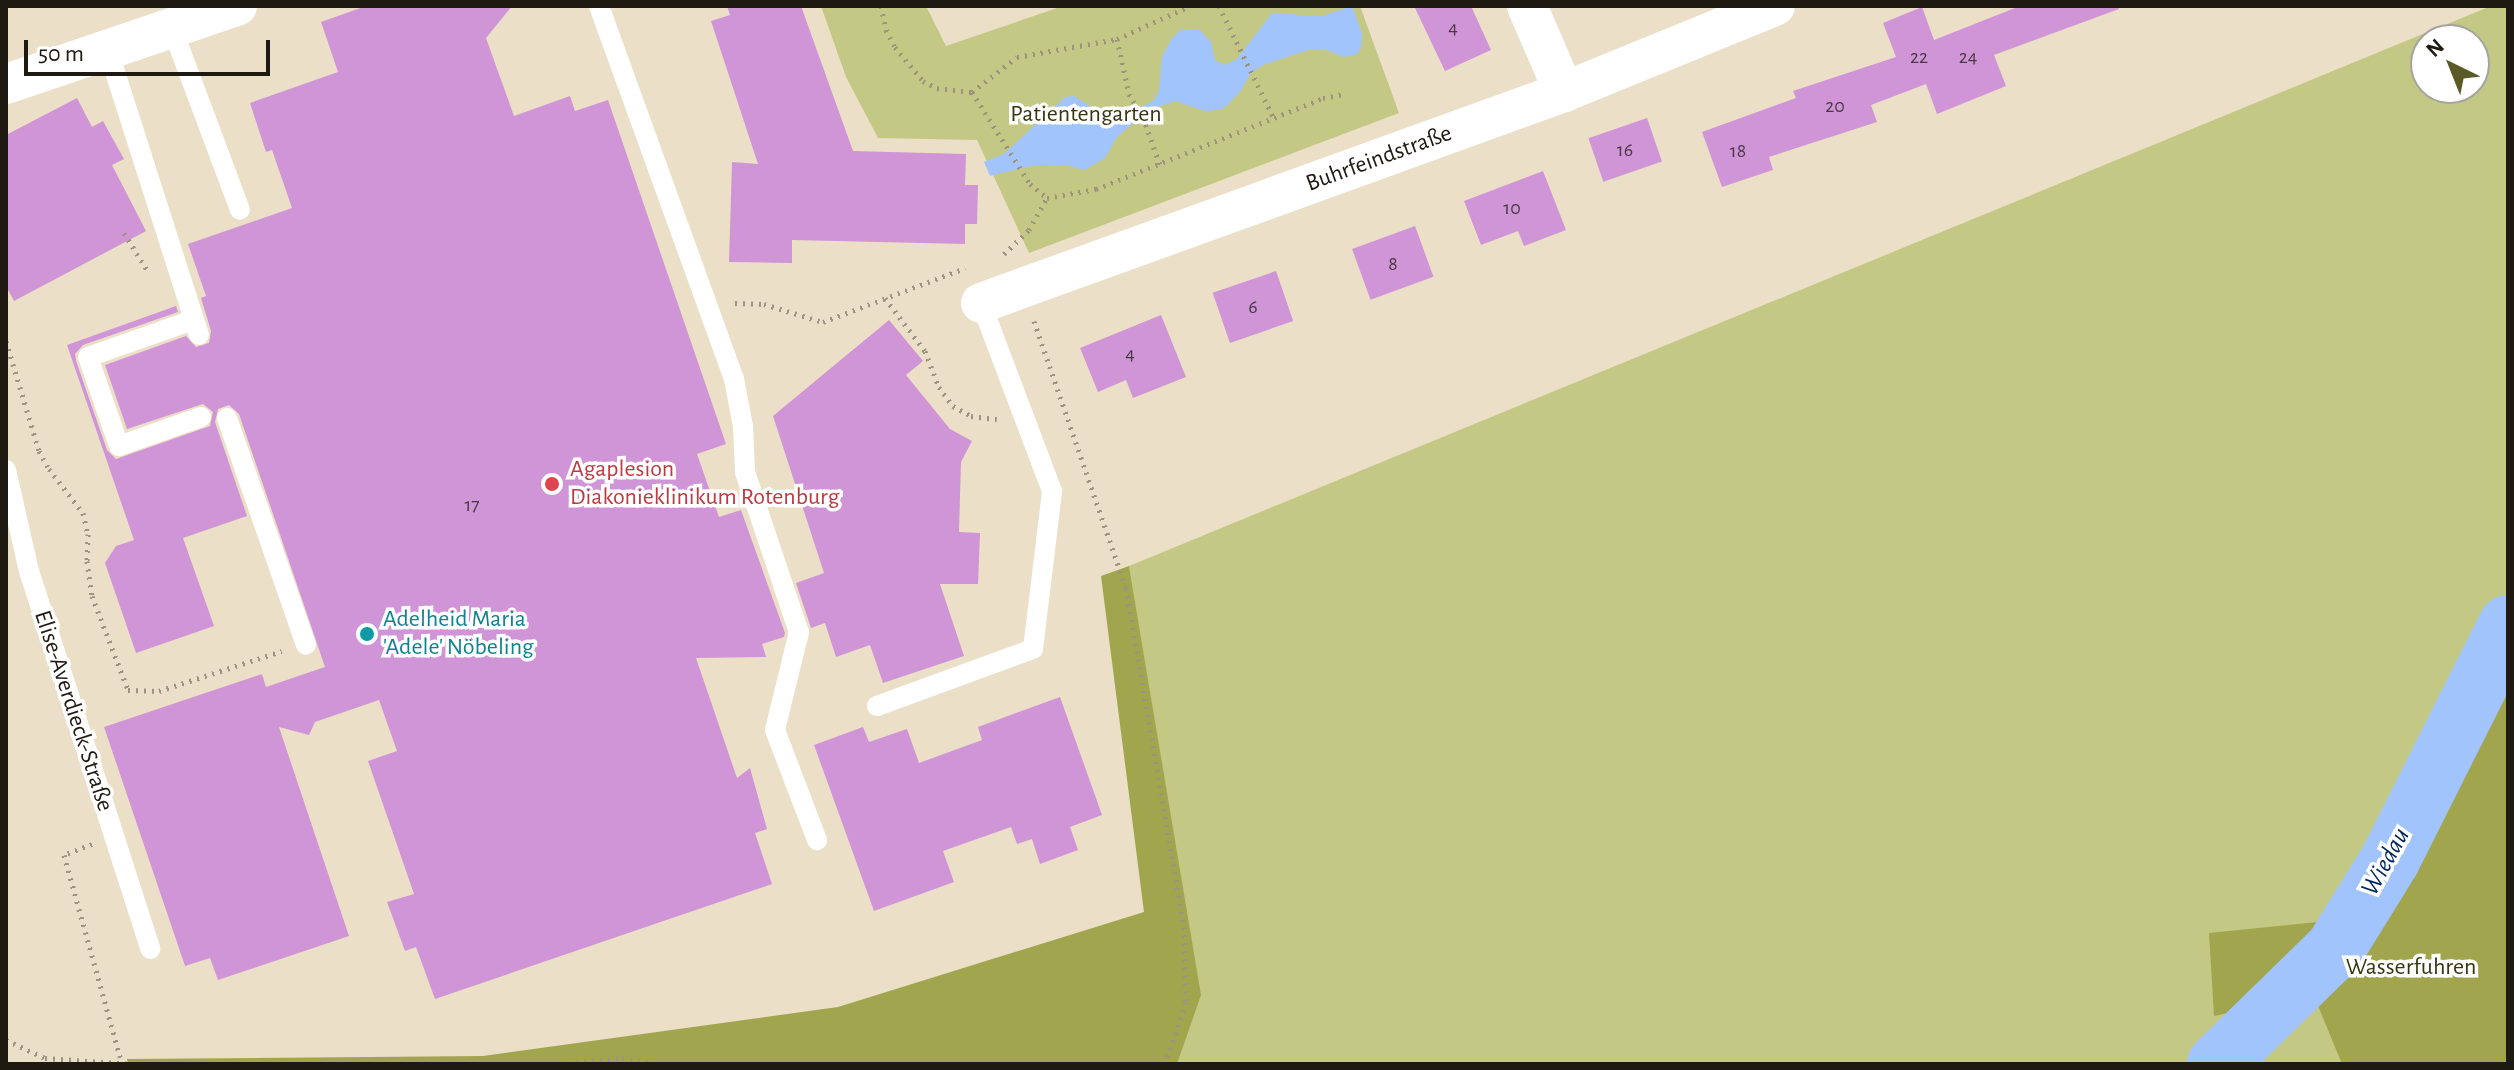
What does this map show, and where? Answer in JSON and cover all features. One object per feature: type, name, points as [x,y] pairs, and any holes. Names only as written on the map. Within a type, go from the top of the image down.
[{"type":"street","points":[[6,84],[237,6]]},
{"type":"street","points":[[1527,6],[1564,92]]},
{"type":"street","name":"Buhrfeindstraße","points":[[981,303],[1564,92],[1775,6]]},
{"type":"lane","points":[[599,6],[734,379],[743,426],[745,472],[799,632],[775,730],[817,840]]},
{"type":"lane","points":[[172,28],[240,210]]},
{"type":"lane","points":[[108,50],[196,328],[88,357],[119,446],[201,417]]},
{"type":"lane","points":[[877,706],[1033,649],[1052,491],[981,303]]},
{"type":"lane","points":[[227,418],[306,645]]},
{"type":"lane","name":"Elise-Averdieck-Straße","points":[[6,470],[29,571],[150,949]]},
{"type":"path","points":[[881,6],[886,30],[895,47],[923,81],[937,88],[972,92],[1017,57],[1117,39],[1190,6]]},
{"type":"path","points":[[1219,6],[1274,119]]},
{"type":"path","points":[[1117,39],[1129,94],[1143,117],[1160,165]]},
{"type":"path","points":[[972,92],[1022,170],[1047,198]]},
{"type":"path","points":[[1047,198],[1096,189],[1323,98],[1344,94]]},
{"type":"path","points":[[991,258],[1005,253],[1029,230],[1047,198]]},
{"type":"path","points":[[764,304],[823,322],[978,263]]},
{"type":"path","points":[[1023,289],[1126,588],[1184,927],[1186,1002],[1165,1064]]},
{"type":"path","points":[[885,298],[925,351],[939,387],[953,406],[971,416],[1026,423]]},
{"type":"path","points":[[6,341],[39,451],[83,513],[88,534],[87,561],[92,596],[128,690],[159,691],[258,657],[306,645]]},
{"type":"path","points":[[113,836],[64,855],[122,1064]]},
{"type":"path","points":[[6,1040],[45,1058],[132,1064]]},
{"type":"path","points":[[560,1064],[622,1058],[661,1064]]},
{"type":"green space","name":"Patientengarten","points":[[821,6],[926,6],[946,46],[1063,6],[1360,6],[1399,113],[1029,253],[977,140],[878,138],[846,77]]},
{"type":"green space","points":[[2491,6],[2508,6],[2508,1064],[822,1064],[1200,995],[1129,566],[2410,39],[2410,104],[2490,104],[2490,24],[2447,24]]},
{"type":"green space","points":[[1129,566],[1201,995],[1177,1064],[128,1064],[127,1059],[483,1056],[838,1007],[1144,912],[1101,576]]},
{"type":"green space","name":"Wasserfuhren","points":[[2508,622],[2508,1064],[2342,1064],[2314,996],[2214,1016],[2209,933],[2317,922],[2390,860]]},
{"type":"water","points":[[1352,6],[1362,33],[1361,48],[1356,55],[1343,57],[1327,50],[1311,49],[1263,65],[1251,73],[1240,92],[1223,109],[1205,111],[1175,101],[1160,106],[1131,125],[1117,137],[1105,158],[1085,170],[1066,165],[1031,166],[990,176],[984,162],[1004,154],[1065,97],[1074,96],[1106,116],[1124,116],[1153,101],[1159,91],[1162,57],[1172,38],[1182,29],[1200,30],[1211,42],[1215,60],[1225,65],[1237,59],[1272,13],[1322,16]]},
{"type":"building","points":[[366,6],[512,6],[486,38],[514,116],[570,96],[575,111],[608,100],[726,444],[697,454],[719,517],[741,510],[785,633],[784,637],[762,644],[766,657],[696,658],[737,778],[750,768],[767,829],[755,833],[772,884],[435,999],[416,947],[405,951],[387,902],[414,894],[368,761],[397,751],[379,700],[315,722],[309,735],[279,727],[349,936],[218,980],[210,958],[185,966],[104,727],[262,674],[266,687],[325,667],[239,414],[229,405],[218,409],[215,422],[247,516],[183,538],[214,626],[136,653],[105,563],[116,546],[134,540],[67,345],[176,306],[178,312],[83,345],[75,354],[76,361],[107,450],[116,459],[210,426],[213,412],[203,404],[127,429],[105,365],[186,336],[196,347],[209,343],[211,331],[201,298],[206,296],[188,244],[292,208],[272,150],[266,152],[250,103],[338,72],[321,22]]},
{"type":"building","points":[[727,6],[801,6],[853,151],[966,154],[965,185],[978,185],[977,224],[965,224],[965,244],[792,240],[792,263],[729,262],[732,162],[758,164],[711,21],[730,15]]},
{"type":"building","points":[[1414,6],[1471,6],[1491,50],[1445,71]]},
{"type":"building","points":[[2020,6],[2118,6],[2119,9],[1994,55],[2006,86],[1937,114],[1926,84],[1871,105],[1877,122],[1769,157],[1773,170],[1722,187],[1702,132],[1796,98],[1793,91],[1896,57],[1883,23],[1922,7],[1934,40]]},
{"type":"building","points":[[77,98],[92,127],[103,121],[124,159],[112,165],[146,231],[14,301],[6,286],[6,135]]},
{"type":"building","points":[[1647,118],[1662,161],[1603,182],[1588,138]]},
{"type":"building","points":[[1543,171],[1566,230],[1524,246],[1518,231],[1481,245],[1464,201]]},
{"type":"building","points":[[1415,226],[1433,277],[1371,300],[1352,249]]},
{"type":"building","points":[[1276,271],[1293,321],[1230,343],[1213,293]]},
{"type":"building","points":[[1161,315],[1186,377],[1133,398],[1126,380],[1098,392],[1080,348]]},
{"type":"building","points":[[889,320],[923,361],[906,375],[950,429],[972,441],[961,462],[959,532],[980,533],[978,584],[940,584],[964,656],[883,683],[870,645],[836,657],[825,623],[811,628],[796,583],[824,573],[773,416]]},
{"type":"building","points":[[1060,697],[1102,815],[1070,827],[1078,850],[1040,864],[1032,839],[1017,844],[1011,827],[943,851],[954,882],[874,911],[814,745],[863,727],[869,742],[907,729],[919,763],[982,740],[978,727]]},
{"type":"waterway","name":"Wiedau","points":[[2217,1064],[2335,949],[2390,860],[2508,625]]},
{"type":"place","name":"Agaplesion Diakonieklinikum Rotenburg","points":[[552,484]]},
{"type":"place","name":"Adelheid Maria 'Adele' Nöbeling","points":[[367,634]]}]
